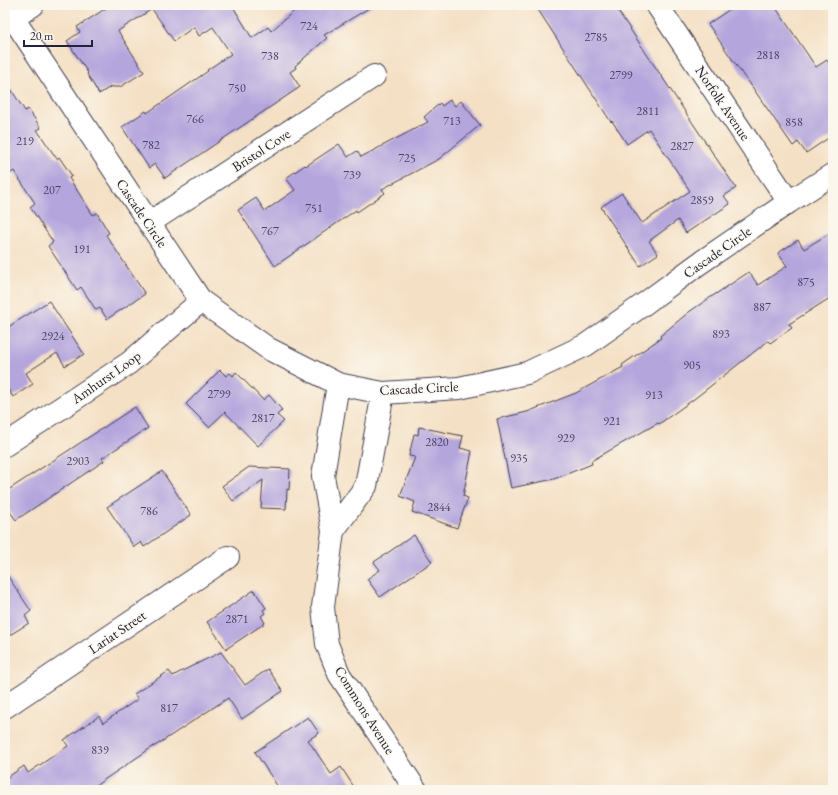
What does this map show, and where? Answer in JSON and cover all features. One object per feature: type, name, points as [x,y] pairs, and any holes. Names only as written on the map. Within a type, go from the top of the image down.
[{"type":"street","points":[[9,12],[33,5]]},
{"type":"street","name":"Norfolk Avenue","points":[[657,5],[789,202]]},
{"type":"street","name":"Cascade Circle","points":[[9,12],[201,301],[269,349],[338,384],[382,393],[459,388],[527,373],[560,358],[586,345],[696,265],[833,174]]},
{"type":"street","name":"Bristol Cove","points":[[149,224],[374,76]]},
{"type":"street","name":"Amhurst Loop","points":[[5,445],[129,363],[201,301]]},
{"type":"street","name":"Commons Avenue","points":[[338,384],[323,476],[333,531],[323,608],[327,644],[340,674],[416,790]]},
{"type":"street","name":"Commons Avenue","points":[[333,531],[366,486],[382,393]]},
{"type":"street","name":"Lariat Street","points":[[5,707],[228,557]]},
{"type":"building","points":[[111,5],[232,5],[252,38],[268,27],[271,31],[301,5],[374,5],[324,35],[327,38],[295,66],[296,68],[290,72],[300,87],[165,178],[155,164],[149,168],[122,127],[146,111],[147,113],[231,54],[213,27],[199,36],[194,27],[174,41],[152,9],[118,31],[144,72],[120,87],[112,86],[99,94],[87,74],[88,73],[67,41],[80,32],[77,27]]},
{"type":"building","points":[[535,5],[614,5],[736,188],[724,196],[730,204],[686,233],[678,220],[649,241],[658,254],[640,266],[601,207],[622,193],[642,223],[690,191],[649,129],[627,144]]},
{"type":"building","points":[[736,5],[774,5],[816,67],[827,60],[833,69],[833,135],[806,153],[798,142],[793,146],[708,24]]},
{"type":"building","points":[[5,80],[25,111],[28,109],[41,128],[37,130],[57,159],[59,157],[72,176],[69,178],[93,215],[97,213],[109,233],[106,235],[145,294],[107,319],[100,308],[96,310],[81,287],[77,290],[48,246],[53,242],[30,207],[35,203],[14,171],[5,177]]},
{"type":"building","points":[[450,100],[455,106],[461,101],[480,125],[439,159],[382,189],[385,193],[357,212],[356,210],[275,266],[238,210],[256,198],[265,211],[295,190],[286,178],[339,144],[348,157],[357,151],[361,157],[428,122],[424,117],[440,103],[442,106]]},
{"type":"building","points":[[833,231],[833,296],[789,324],[792,328],[770,343],[768,341],[694,399],[659,424],[658,423],[591,461],[592,464],[554,479],[511,488],[497,419],[527,412],[576,393],[623,367],[622,365],[661,338],[660,336],[689,312],[749,272],[758,285],[787,266],[778,253],[798,240],[804,249]]},
{"type":"building","points":[[49,301],[84,354],[65,366],[57,353],[26,373],[33,384],[13,397],[5,385],[5,329]]},
{"type":"building","points":[[220,370],[226,376],[230,373],[233,376],[236,372],[263,400],[269,395],[282,410],[277,415],[284,421],[258,446],[225,412],[209,427],[186,404]]},
{"type":"building","points":[[135,407],[148,428],[102,458],[104,461],[16,520],[5,505],[5,492]]},
{"type":"building","points":[[419,427],[463,436],[460,448],[472,451],[463,496],[468,498],[457,528],[412,512],[415,502],[400,496],[415,457],[409,456],[414,434],[418,435]]},
{"type":"building","points":[[249,467],[290,469],[286,509],[261,508],[263,480],[233,501],[222,486]]},
{"type":"building","points":[[162,471],[191,515],[144,547],[141,542],[134,547],[107,507]]},
{"type":"building","points":[[414,535],[432,562],[380,597],[367,579],[380,570],[374,562]]},
{"type":"building","points":[[5,572],[31,611],[25,616],[29,623],[5,638]]},
{"type":"building","points":[[254,590],[266,608],[263,610],[265,613],[261,616],[265,623],[226,649],[207,622]]},
{"type":"building","points":[[221,652],[245,685],[268,669],[283,691],[242,719],[228,698],[89,790],[5,790],[5,779],[24,766],[28,773],[68,746],[64,740],[99,716],[103,723],[138,699],[134,694],[169,671],[173,676]]},
{"type":"building","points":[[308,717],[319,733],[308,740],[331,774],[341,767],[356,790],[280,790],[255,752]]}]
